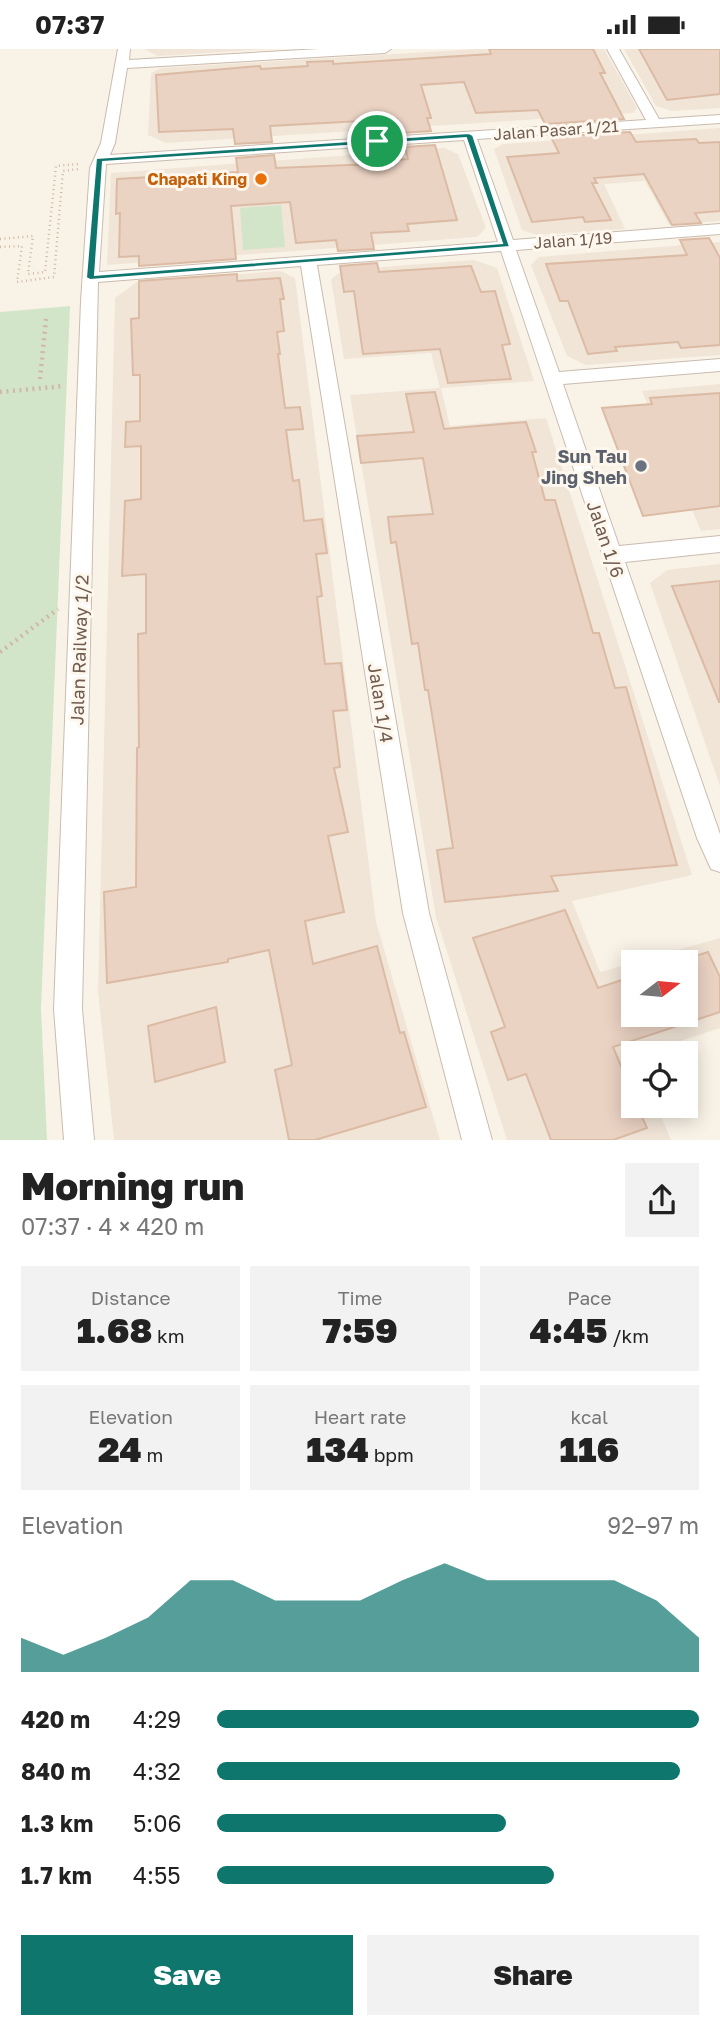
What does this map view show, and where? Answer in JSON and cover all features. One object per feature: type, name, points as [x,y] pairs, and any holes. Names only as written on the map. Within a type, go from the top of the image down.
[{"type":"street","name":"Jalan Railway 1/2","points":[[79,1140],[68,1009],[90,278],[99,160],[108,143],[124,49]]},
{"type":"street","points":[[123,64],[295,52],[385,49]]},
{"type":"street","points":[[613,49],[654,123]]},
{"type":"street","name":"Jalan Pasar 1/21","points":[[99,160],[720,119]]},
{"type":"street","name":"Jalan 1/6","points":[[469,135],[611,555],[709,838],[720,860]]},
{"type":"street","name":"Jalan 1/19","points":[[90,278],[720,229]]},
{"type":"street","name":"Jalan 1/4","points":[[307,260],[416,913],[477,1140]]},
{"type":"street","points":[[552,379],[720,365]]},
{"type":"street","points":[[611,555],[720,544]]},
{"type":"path","points":[[0,239],[33,236],[28,274],[45,272],[56,166]]},
{"type":"path","points":[[0,247],[22,246],[17,282],[54,277],[63,171]]},
{"type":"path","points":[[40,379],[46,319]]},
{"type":"path","points":[[0,392],[72,386]]},
{"type":"path","points":[[0,652],[81,592]]},
{"type":"shaded area","points":[[144,49],[272,49],[158,56]]},
{"type":"shaded area","points":[[478,49],[604,49],[637,108],[633,113],[166,143],[148,135],[151,73],[161,68]]},
{"type":"shaded area","points":[[624,49],[720,49],[720,108],[672,111],[656,106]]},
{"type":"shaded area","points":[[720,128],[720,221],[669,225],[645,181],[604,184],[625,229],[537,235],[522,230],[494,149],[503,144]]},
{"type":"shaded area","points":[[444,148],[458,154],[486,228],[477,237],[107,265],[111,173]]},
{"type":"shaded area","points":[[720,242],[720,355],[586,365],[567,356],[531,265],[539,257]]},
{"type":"shaded area","points":[[474,260],[497,268],[534,381],[441,388],[450,426],[546,418],[692,875],[572,901],[600,972],[621,966],[621,1027],[698,1027],[698,950],[678,950],[720,938],[720,1028],[680,1041],[621,1041],[621,1118],[662,1118],[671,1140],[507,1140],[436,917],[350,395],[440,388],[431,353],[344,359],[331,279],[343,270]]},
{"type":"shaded area","points":[[281,271],[295,278],[376,922],[440,1140],[114,1140],[98,991],[115,298],[137,282]]},
{"type":"shaded area","points":[[720,384],[720,529],[701,531],[642,391]]},
{"type":"shaded area","points":[[720,564],[720,786],[650,583],[667,570]]},
{"type":"green space","points":[[281,205],[285,247],[243,250],[240,208]]},
{"type":"green space","points":[[70,306],[41,1008],[47,1140],[0,1140],[0,312]]},
{"type":"building","points":[[489,49],[593,49],[605,73],[600,73],[624,119],[545,124],[538,110],[476,113],[464,82],[421,85],[431,118],[427,118],[431,131],[401,133],[397,119],[270,126],[272,142],[235,144],[233,129],[159,132],[156,75],[260,66],[261,69],[308,66],[307,62],[333,61],[333,64],[491,54]]},
{"type":"building","points":[[639,49],[720,49],[720,94],[667,100]]},
{"type":"building","points":[[630,132],[636,142],[696,139],[699,143],[720,142],[720,211],[695,213],[701,223],[672,225],[644,174],[594,178],[597,183],[592,183],[611,220],[585,222],[583,217],[532,222],[507,157],[559,153],[551,137]]},
{"type":"building","points":[[435,145],[457,220],[407,224],[409,231],[371,233],[374,249],[338,251],[336,240],[296,243],[290,202],[231,206],[236,259],[139,266],[139,256],[119,257],[120,213],[116,214],[117,179],[238,172],[236,158],[274,155],[276,168],[374,164],[373,161],[408,159],[405,147]]},
{"type":"building","points":[[709,238],[720,258],[720,345],[681,348],[678,342],[615,347],[617,351],[588,354],[568,301],[560,301],[546,264],[687,255],[680,240]]},
{"type":"building","points":[[377,263],[379,272],[471,266],[481,292],[495,291],[510,344],[502,345],[511,379],[448,383],[440,349],[363,354],[354,291],[344,292],[340,266]]},
{"type":"building","points":[[237,274],[237,281],[280,278],[284,299],[280,299],[284,331],[277,332],[285,408],[300,407],[303,429],[286,430],[293,481],[299,480],[304,521],[322,519],[327,553],[316,554],[322,596],[317,597],[325,664],[341,663],[347,710],[333,711],[340,767],[334,768],[348,832],[328,836],[344,912],[305,921],[313,964],[377,946],[400,1033],[404,1032],[426,1107],[315,1140],[289,1140],[275,1070],[292,1065],[269,950],[228,959],[228,962],[107,983],[104,892],[136,887],[138,634],[146,633],[146,574],[122,576],[125,501],[141,499],[141,446],[125,447],[126,422],[140,421],[140,375],[133,375],[131,319],[139,318],[139,281]]},
{"type":"building","points":[[435,392],[444,429],[526,422],[536,452],[532,452],[545,500],[555,500],[593,633],[599,633],[615,688],[626,687],[677,865],[551,876],[558,891],[445,902],[437,850],[453,848],[428,690],[425,690],[418,643],[412,644],[396,542],[391,543],[388,517],[433,514],[423,458],[361,463],[357,436],[414,432],[406,394]]},
{"type":"building","points":[[720,393],[720,506],[643,516],[602,408],[652,404],[650,398]]},
{"type":"building","points":[[720,581],[720,702],[719,702],[672,586]]},
{"type":"building","points":[[565,910],[598,988],[621,980],[621,1027],[674,1027],[631,1041],[621,1041],[621,1044],[613,1047],[621,1066],[621,1118],[642,1118],[647,1128],[613,1140],[551,1140],[526,1074],[508,1080],[491,1032],[505,1027],[473,938]]},
{"type":"building","points":[[708,952],[720,977],[720,1012],[698,1019],[698,955]]},
{"type":"building","points":[[216,1007],[225,1062],[155,1082],[148,1026]]},
{"type":"place","name":"Chapati King","points":[[261,179]]},
{"type":"place","name":"Sun Tau Jing Sheh","points":[[641,466]]},
{"type":"route","points":[[469,135],[507,245],[90,278],[99,160],[377,141],[469,135]]}]
